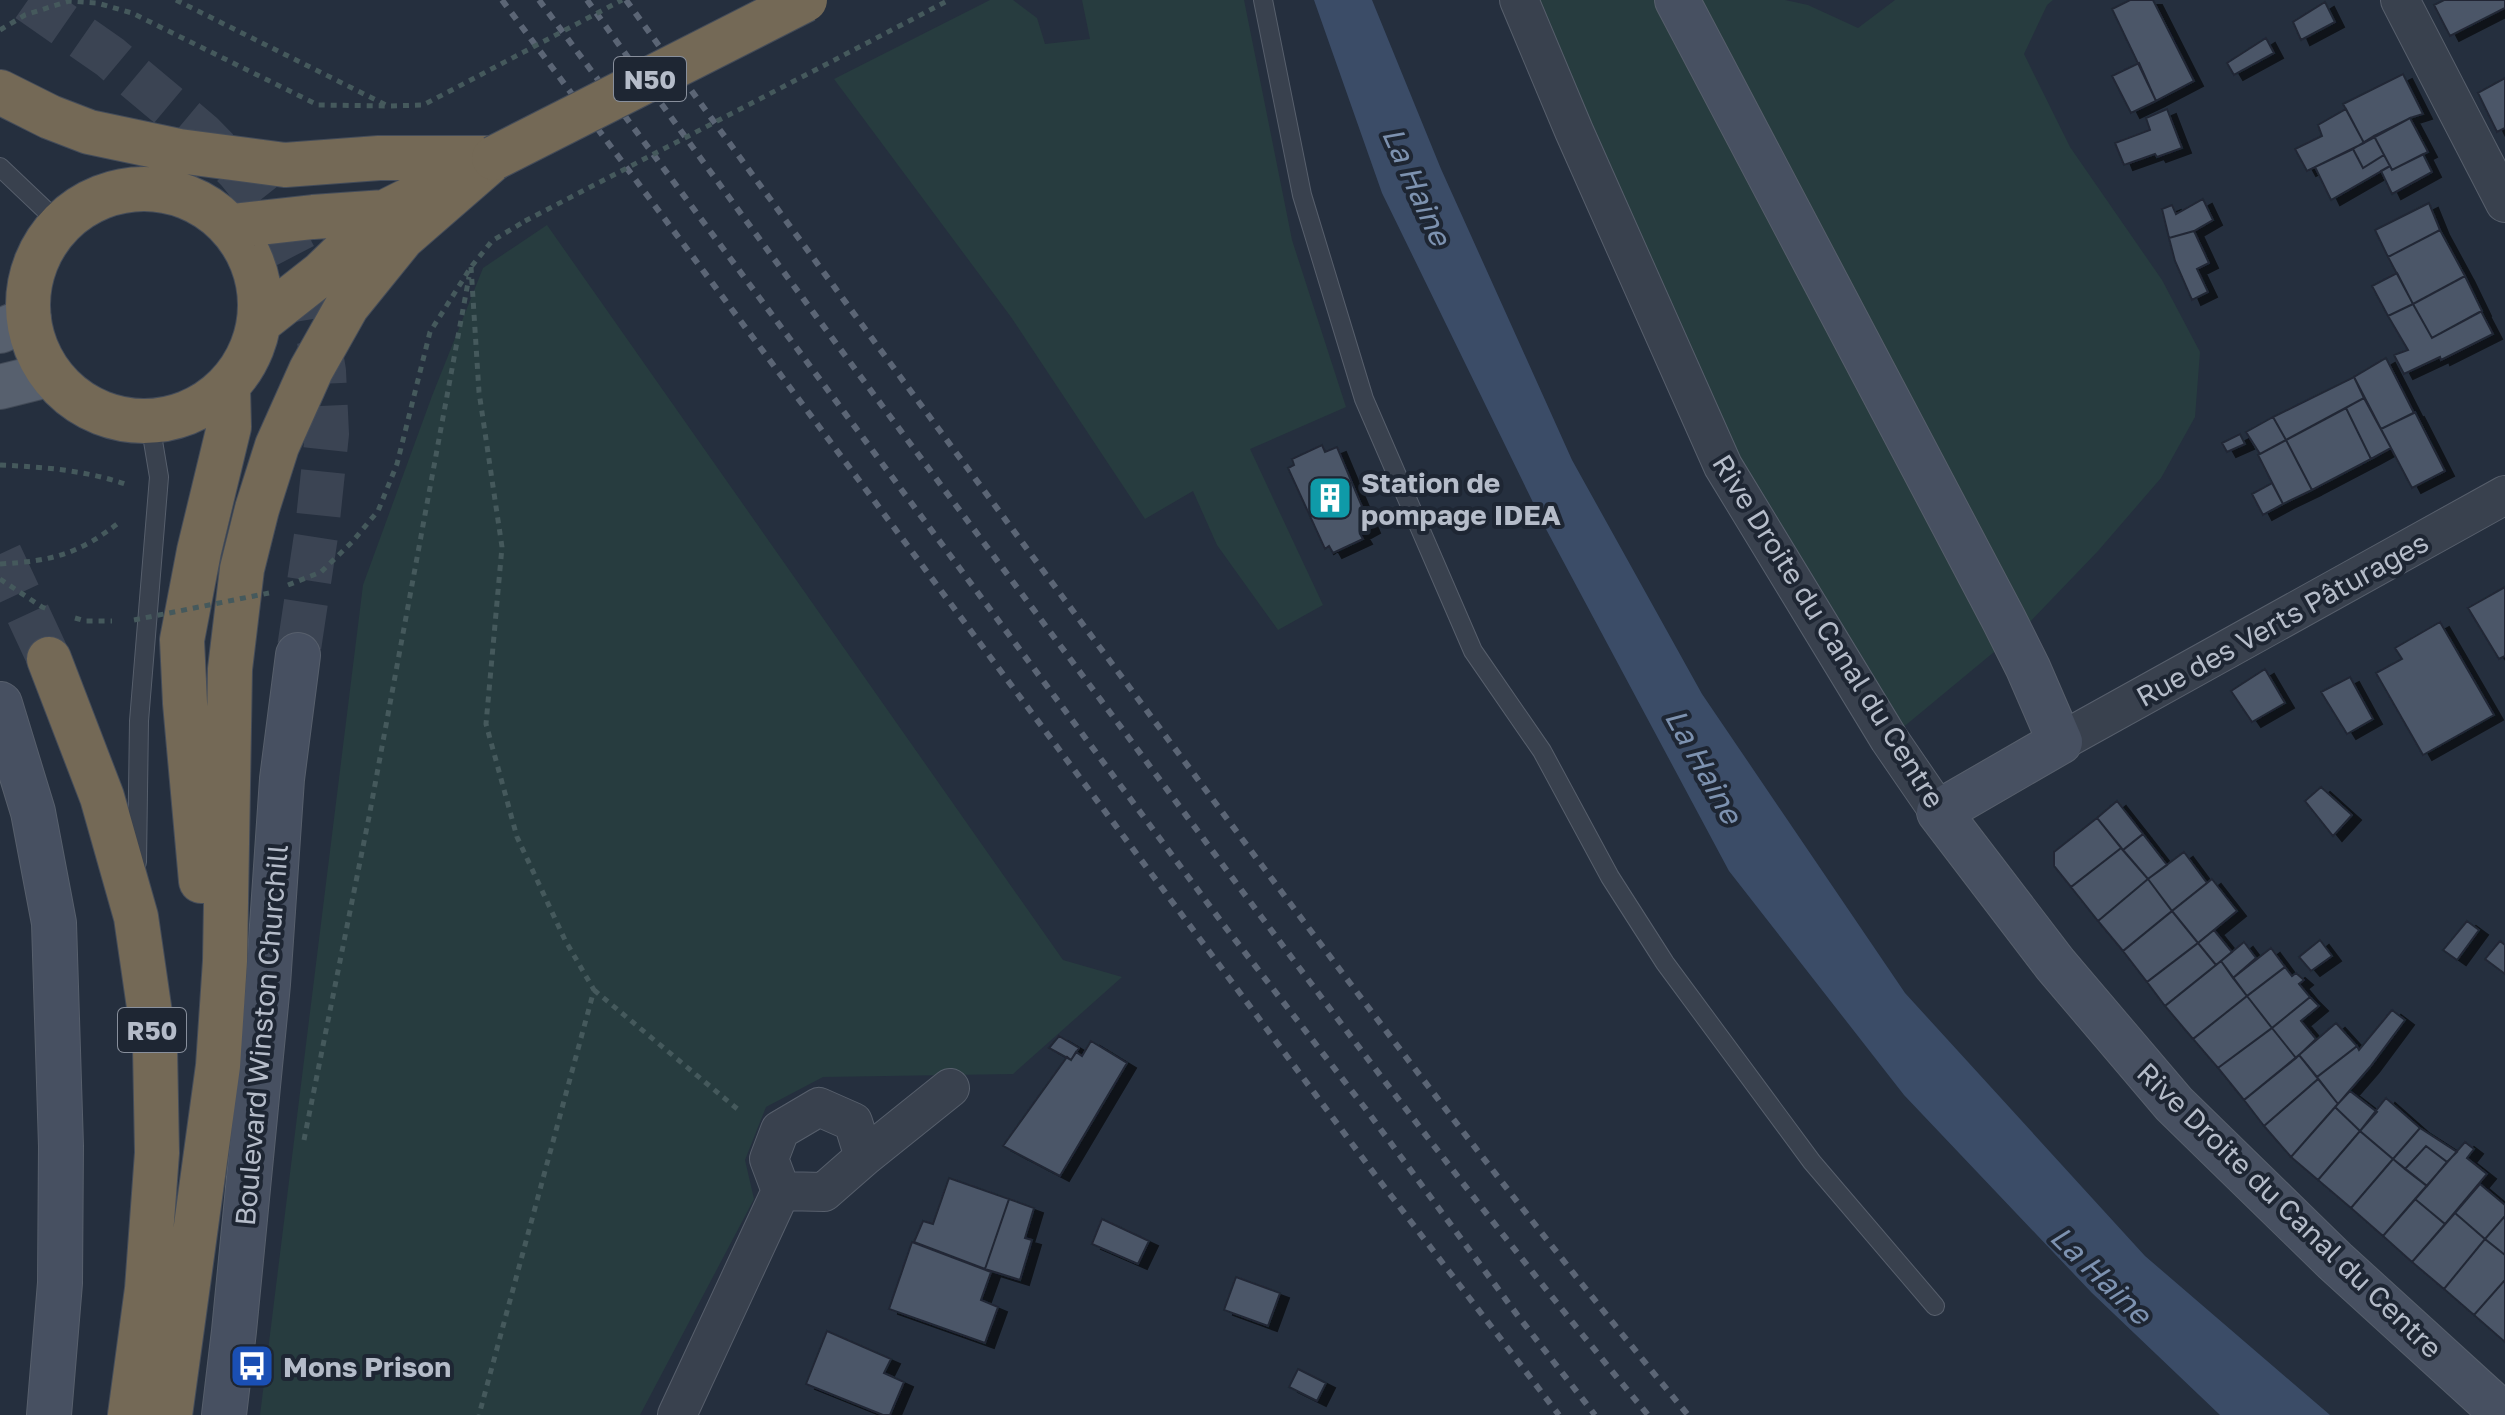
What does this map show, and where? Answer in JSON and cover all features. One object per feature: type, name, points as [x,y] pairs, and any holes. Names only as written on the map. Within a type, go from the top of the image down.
[{"type":"highway","name":"N50","points":[[261,321],[322,273],[385,212],[805,0]]},
{"type":"highway","points":[[0,92],[89,132],[179,151],[285,165],[379,158],[494,158]]},
{"type":"highway","points":[[0,121],[81,151],[138,188]]},
{"type":"highway","points":[[172,1410],[218,1066],[225,961],[230,669],[242,569],[257,509],[283,434],[311,370],[347,306],[402,238],[494,158]]},
{"type":"highway","points":[[138,188],[192,198],[232,226],[261,283],[261,321],[247,363],[228,388],[174,420],[150,423],[117,417],[68,392],[48,375],[14,325],[45,241],[60,224],[78,209],[114,191],[138,188]]},
{"type":"highway","name":"N50","points":[[232,226],[385,212]]},
{"type":"highway","points":[[206,1164],[206,929],[186,718],[182,640],[199,551],[229,427],[228,388]]},
{"type":"highway","name":"R50","points":[[49,659],[102,797],[136,917],[155,1048],[157,1153],[147,1289],[130,1415]]},
{"type":"main road","points":[[0,387],[48,375]]},
{"type":"street","name":"Rive Droite du Canal du Centre","points":[[1519,0],[1723,466],[1889,739],[1939,812],[2055,964],[2174,1104],[2335,1261],[2504,1415]]},
{"type":"street","points":[[1677,0],[2004,620],[2060,742],[1939,812]]},
{"type":"street","points":[[2400,0],[2505,203]]},
{"type":"street","name":"Rue des Verts Pâturages","points":[[2060,742],[2505,495]]},
{"type":"street","name":"Boulevard Winston Churchill","points":[[224,1415],[268,984],[282,779],[298,655]]},
{"type":"street","points":[[0,704],[33,812],[54,923],[61,1162],[60,1283],[49,1415]]},
{"type":"street","points":[[781,1191],[824,1192],[950,1088]]},
{"type":"street","points":[[677,1415],[781,1191],[769,1159],[780,1130],[819,1107],[853,1122],[864,1157]]},
{"type":"lane","points":[[1263,0],[1302,195],[1364,399],[1473,651],[1542,751],[1610,877],[1665,963],[1812,1162],[1935,1306]]},
{"type":"lane","points":[[0,167],[60,224]]},
{"type":"lane","points":[[136,917],[139,721],[159,477],[150,423]]},
{"type":"path","points":[[176,0],[388,106]]},
{"type":"path","points":[[0,30],[25,15],[69,1],[97,3],[132,13],[318,105],[423,105],[622,0]]},
{"type":"path","points":[[70,617],[85,621],[134,620],[269,593],[321,572],[378,511],[397,464],[430,332],[471,267],[492,241],[949,0]]},
{"type":"path","points":[[471,267],[479,392],[502,547],[486,724],[517,837],[565,940],[594,990],[775,1141]]},
{"type":"path","points":[[301,1152],[369,817],[471,267]]},
{"type":"path","points":[[0,465],[55,468],[106,478],[126,485],[131,496]]},
{"type":"path","points":[[0,564],[59,558],[101,537],[129,514]]},
{"type":"path","points":[[0,579],[42,607],[56,612]]},
{"type":"path","points":[[479,1415],[594,990]]},
{"type":"green space","points":[[990,0],[1013,0],[1037,18],[1045,44],[1090,39],[1082,0],[1244,0],[1292,240],[1346,407],[1250,449],[1323,605],[1278,630],[1217,545],[1193,491],[1145,519],[1011,317],[834,79]]},
{"type":"green space","points":[[1519,0],[1785,0],[1808,5],[1858,28],[1895,0],[2053,0],[2047,5],[2024,54],[2070,147],[2162,280],[2200,352],[2195,417],[2161,478],[2098,551],[2029,623],[1889,739],[1829,642]]},
{"type":"green space","points":[[547,225],[1063,960],[1122,977],[1013,1074],[823,1077],[766,1107],[745,1160],[754,1199],[640,1415],[260,1415],[363,585],[483,268]]},
{"type":"water","name":"La Haine","points":[[1314,0],[1372,0],[1441,169],[1572,460],[1702,694],[1905,993],[2145,1256],[2330,1415],[2220,1415],[2092,1293],[1904,1095],[1729,871],[1547,531],[1382,193]]},
{"type":"building","points":[[2130,0],[2153,0],[2194,81],[2156,101],[2112,9]]},
{"type":"building","points":[[2444,0],[2505,0],[2505,8],[2450,36],[2434,5]]},
{"type":"building","points":[[2325,2],[2335,22],[2301,40],[2293,22]]},
{"type":"building","points":[[2266,38],[2274,53],[2234,75],[2227,63]]},
{"type":"building","points":[[2139,63],[2156,101],[2131,113],[2112,76]]},
{"type":"building","points":[[2403,74],[2423,114],[2364,143],[2343,104]]},
{"type":"building","points":[[2505,78],[2505,128],[2497,132],[2478,93]]},
{"type":"building","points":[[2167,109],[2182,148],[2124,165],[2115,143],[2150,130],[2146,118]]},
{"type":"building","points":[[2346,109],[2364,143],[2307,171],[2295,149],[2322,136],[2318,125]]},
{"type":"building","points":[[2410,118],[2428,152],[2392,170],[2374,136]]},
{"type":"building","points":[[2374,136],[2384,155],[2363,168],[2353,149]]},
{"type":"building","points":[[2353,149],[2363,168],[2384,155],[2390,166],[2331,200],[2315,167]]},
{"type":"building","points":[[2423,154],[2432,172],[2392,194],[2381,171],[2390,166],[2392,170]]},
{"type":"building","points":[[2203,199],[2213,220],[2194,231],[2169,238],[2162,209],[2172,205],[2176,214]]},
{"type":"building","points":[[2429,203],[2440,230],[2388,257],[2375,230]]},
{"type":"building","points":[[2440,230],[2465,276],[2413,304],[2388,257]]},
{"type":"building","points":[[2194,231],[2209,263],[2197,269],[2208,292],[2192,300],[2169,238]]},
{"type":"building","points":[[2397,273],[2413,304],[2388,316],[2372,286]]},
{"type":"building","points":[[2465,276],[2482,311],[2432,338],[2413,304]]},
{"type":"building","points":[[2413,304],[2432,338],[2481,311],[2493,334],[2404,374],[2394,355],[2408,350],[2388,316]]},
{"type":"building","points":[[2386,358],[2414,413],[2381,429],[2354,377]]},
{"type":"building","points":[[2354,377],[2364,398],[2286,440],[2273,417]]},
{"type":"building","points":[[2364,398],[2391,448],[2371,459],[2346,408]]},
{"type":"building","points":[[2346,408],[2371,459],[2312,490],[2286,440]]},
{"type":"building","points":[[2415,412],[2445,471],[2412,488],[2381,429]]},
{"type":"building","points":[[2273,417],[2286,440],[2260,454],[2246,432]]},
{"type":"building","points":[[2240,434],[2245,444],[2227,452],[2222,443]]},
{"type":"building","points":[[2286,440],[2312,490],[2283,504],[2258,455]]},
{"type":"building","name":"Station de pompage IDEA","points":[[1322,445],[1325,452],[1337,447],[1371,528],[1360,534],[1363,539],[1333,553],[1329,546],[1325,549],[1288,468],[1294,465],[1292,459]]},
{"type":"building","points":[[2272,483],[2283,504],[2263,515],[2252,494]]},
{"type":"building","points":[[2505,587],[2505,656],[2499,659],[2468,608]]},
{"type":"building","points":[[2440,622],[2494,715],[2423,755],[2376,673],[2402,659],[2395,648]]},
{"type":"building","points":[[2265,669],[2285,703],[2252,722],[2231,691]]},
{"type":"building","points":[[2350,677],[2373,719],[2347,734],[2321,692]]},
{"type":"building","points":[[2321,787],[2352,815],[2333,836],[2305,801]]},
{"type":"building","points":[[2117,801],[2143,834],[2123,850],[2097,818]]},
{"type":"building","points":[[2097,818],[2121,848],[2071,887],[2054,866],[2054,852]]},
{"type":"building","points":[[2143,834],[2167,865],[2148,879],[2123,850]]},
{"type":"building","points":[[2121,848],[2148,879],[2098,921],[2071,887]]},
{"type":"building","points":[[2184,852],[2207,883],[2172,911],[2148,879]]},
{"type":"building","points":[[2148,879],[2172,911],[2123,951],[2098,921]]},
{"type":"building","points":[[2212,879],[2237,911],[2198,943],[2172,911]]},
{"type":"building","points":[[2172,911],[2198,943],[2147,982],[2123,951]]},
{"type":"building","points":[[2467,921],[2479,930],[2457,960],[2443,950]]},
{"type":"building","points":[[2214,930],[2232,952],[2216,965],[2198,943]]},
{"type":"building","points":[[2320,940],[2332,956],[2311,971],[2299,957]]},
{"type":"building","points":[[2500,941],[2505,945],[2505,974],[2485,959]]},
{"type":"building","points":[[2244,942],[2256,958],[2233,978],[2221,961]]},
{"type":"building","points":[[2198,943],[2216,965],[2165,1006],[2147,982]]},
{"type":"building","points":[[2271,948],[2285,967],[2247,996],[2233,978]]},
{"type":"building","points":[[2221,961],[2247,996],[2193,1039],[2165,1006]]},
{"type":"building","points":[[2285,967],[2292,976],[2296,973],[2304,980],[2299,984],[2310,997],[2272,1028],[2247,996]]},
{"type":"building","points":[[2247,996],[2272,1028],[2218,1068],[2193,1039]]},
{"type":"building","points":[[2310,997],[2319,1006],[2301,1021],[2316,1039],[2296,1058],[2272,1028]]},
{"type":"building","points":[[2392,1010],[2405,1020],[2338,1104],[2317,1077],[2357,1046],[2359,1050]]},
{"type":"building","points":[[2336,1023],[2357,1046],[2317,1077],[2299,1055]]},
{"type":"building","points":[[2272,1028],[2296,1058],[2244,1100],[2218,1068]]},
{"type":"building","points":[[1059,1036],[1079,1048],[1071,1060],[1049,1048]]},
{"type":"building","points":[[1091,1041],[1127,1063],[1060,1176],[1003,1146],[1067,1057],[1071,1060],[1076,1052],[1082,1056]]},
{"type":"building","points":[[2299,1055],[2318,1079],[2264,1126],[2244,1100]]},
{"type":"building","points":[[2318,1079],[2338,1104],[2291,1157],[2264,1126]]},
{"type":"building","points":[[2350,1091],[2377,1112],[2360,1131],[2335,1107]]},
{"type":"building","points":[[2386,1098],[2420,1128],[2393,1159],[2360,1131]]},
{"type":"building","points":[[2335,1107],[2360,1131],[2318,1180],[2291,1157]]},
{"type":"building","points":[[2420,1128],[2457,1152],[2447,1162],[2426,1146],[2405,1169],[2393,1159]]},
{"type":"building","points":[[2360,1131],[2393,1159],[2351,1208],[2318,1180]]},
{"type":"building","points":[[2465,1142],[2474,1149],[2467,1158],[2487,1174],[2445,1224],[2415,1199]]},
{"type":"building","points":[[2426,1146],[2447,1162],[2427,1186],[2405,1169]]},
{"type":"building","points":[[2393,1159],[2427,1186],[2383,1236],[2351,1208]]},
{"type":"building","points":[[949,1178],[1009,1199],[985,1269],[914,1242],[923,1221],[933,1224]]},
{"type":"building","points":[[2480,1184],[2505,1205],[2505,1216],[2485,1239],[2455,1213]]},
{"type":"building","points":[[1009,1199],[1034,1208],[1025,1238],[1032,1240],[1020,1280],[985,1269]]},
{"type":"building","points":[[2415,1199],[2445,1224],[2412,1262],[2383,1236]]},
{"type":"building","points":[[2455,1213],[2485,1239],[2444,1289],[2412,1262]]},
{"type":"building","points":[[2505,1216],[2505,1255],[2485,1239]]},
{"type":"building","points":[[1102,1219],[1149,1241],[1138,1264],[1092,1244]]},
{"type":"building","points":[[2485,1239],[2505,1255],[2505,1280],[2474,1315],[2444,1289]]},
{"type":"building","points":[[912,1242],[991,1272],[981,1300],[998,1307],[985,1343],[889,1309]]},
{"type":"building","points":[[1236,1277],[1280,1293],[1268,1326],[1224,1310]]},
{"type":"building","points":[[2505,1280],[2505,1342],[2474,1315]]},
{"type":"building","points":[[827,1331],[891,1359],[884,1373],[904,1382],[890,1415],[883,1415],[806,1384]]},
{"type":"building","points":[[1298,1369],[1326,1383],[1317,1401],[1289,1387]]},
{"type":"tunnel","points":[[28,0],[110,57],[202,134],[239,172],[273,215],[297,261],[314,311],[324,371],[327,434],[317,529],[298,655]]},
{"type":"tunnel","points":[[0,554],[49,659]]},
{"type":"railway","points":[[502,0],[1376,1176],[1559,1415]]},
{"type":"railway","points":[[539,0],[1226,928],[1595,1415]]},
{"type":"railway","points":[[587,0],[856,370],[1320,995],[1514,1249],[1648,1415]]},
{"type":"railway","points":[[626,0],[898,374],[1299,915],[1491,1168],[1688,1415]]},
{"type":"place","name":"Station de pompage IDEA","points":[[1330,498]]},
{"type":"place","name":"Mons Prison","points":[[252,1366]]}]
